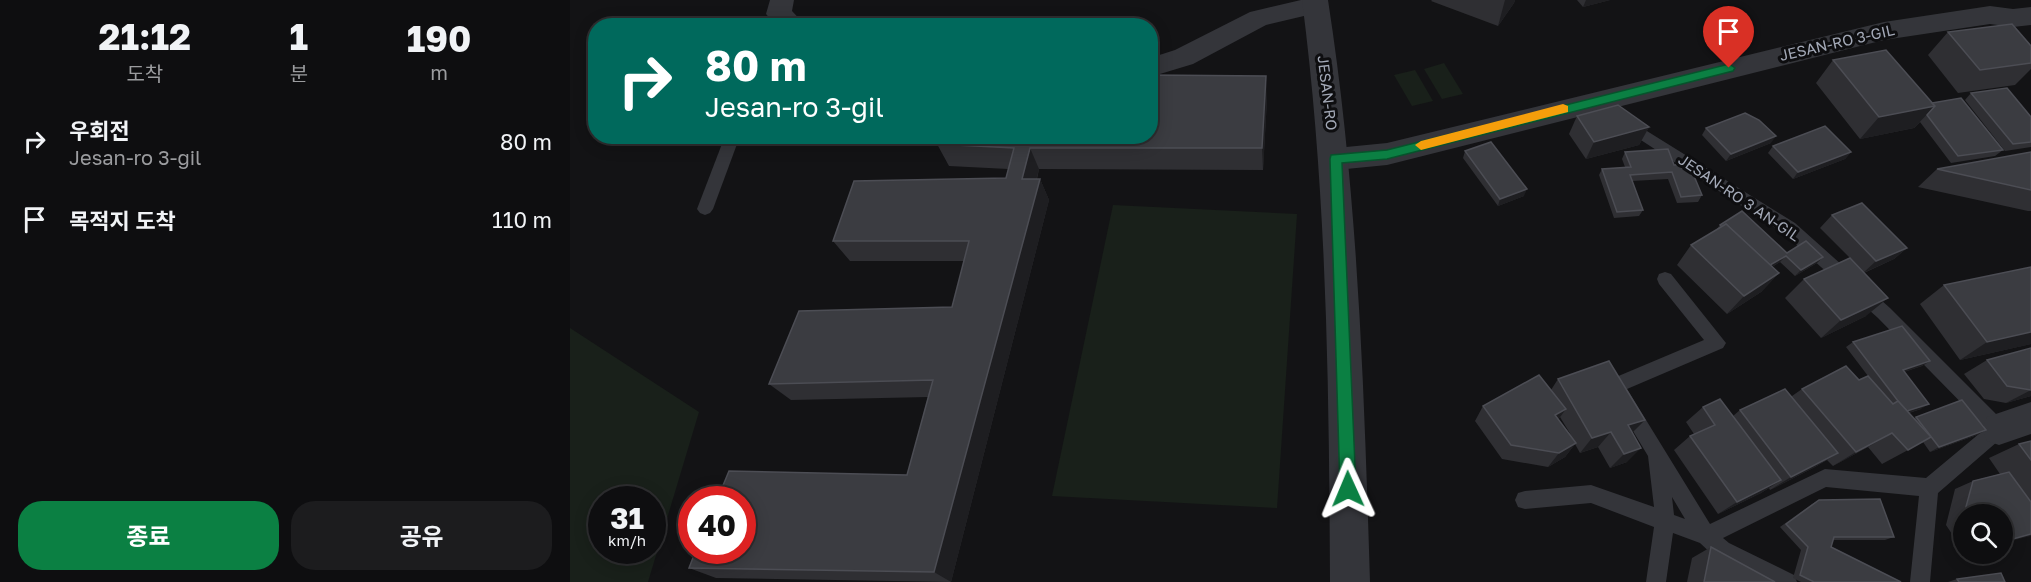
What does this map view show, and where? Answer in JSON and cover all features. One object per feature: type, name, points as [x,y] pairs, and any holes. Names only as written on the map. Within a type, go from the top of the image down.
[{"type":"street","points":[[1158,65],[1185,57],[1259,18],[1316,3]]},
{"type":"street","name":"JESAN-RO","points":[[1316,3],[1336,159],[1347,420],[1350,582]]},
{"type":"street","name":"JESAN-RO 3-GIL","points":[[1336,159],[1387,154],[1593,101],[1884,31],[1990,15],[2025,21]]},
{"type":"street","points":[[1999,429],[2031,418]]},
{"type":"lane","name":"JESAN-RO 3 AN-GIL","points":[[1593,101],[1789,228],[1884,313],[1999,429]]},
{"type":"lane","points":[[705,209],[730,144]]},
{"type":"lane","points":[[1665,279],[1717,343],[1615,386],[1706,536],[1722,550],[1787,582]]},
{"type":"lane","points":[[1920,582],[1929,488],[1999,429]]},
{"type":"lane","points":[[1656,582],[1665,520],[1657,454]]},
{"type":"lane","points":[[1525,500],[1591,494],[1706,536],[1825,478],[1929,488]]},
{"type":"shaded area","points":[[1444,63],[1463,94],[1442,99],[1424,69]]},
{"type":"shaded area","points":[[1415,70],[1433,101],[1412,106],[1394,75]]},
{"type":"shaded area","points":[[1113,205],[1297,214],[1277,508],[1052,496]]},
{"type":"shaded area","points":[[570,328],[699,412],[666,522],[666,486],[588,486],[588,564],[653,564],[648,582],[570,582]]},
{"type":"building","points":[[2012,24],[2031,46],[2031,63],[1980,70],[1948,32]]},
{"type":"building","points":[[1886,50],[1935,106],[1879,117],[1833,60]]},
{"type":"building","points":[[1158,75],[1266,76],[1262,148],[1030,148],[1022,179],[1040,179],[934,572],[689,568],[691,564],[756,564],[756,486],[723,486],[729,471],[907,475],[933,380],[769,384],[799,311],[952,307],[969,241],[833,241],[854,181],[1006,178],[1014,148],[937,144],[1158,144]]},
{"type":"building","points":[[2007,88],[2031,117],[2031,142],[2013,144],[1971,93]]},
{"type":"building","points":[[1961,98],[2003,150],[1958,156],[1927,115],[1935,106],[1932,103]]},
{"type":"building","points":[[1618,105],[1649,127],[1594,142],[1577,116]]},
{"type":"building","points":[[1745,113],[1759,120],[1776,136],[1731,154],[1706,128]]},
{"type":"building","points":[[1825,126],[1851,152],[1798,172],[1773,146]]},
{"type":"building","points":[[1491,142],[1527,189],[1500,199],[1465,151]]},
{"type":"building","points":[[1668,149],[1674,165],[1689,164],[1702,195],[1681,197],[1672,172],[1630,175],[1643,210],[1617,212],[1602,169],[1631,167],[1625,152]]},
{"type":"building","points":[[2031,152],[2031,190],[1937,169]]},
{"type":"building","points":[[1862,203],[1907,248],[1876,261],[1832,215]]},
{"type":"building","points":[[1742,211],[1787,253],[1806,241],[1823,257],[1801,270],[1786,256],[1770,265],[1726,224],[1722,227],[1720,225]]},
{"type":"building","points":[[1726,224],[1779,273],[1744,296],[1691,245]]},
{"type":"building","points":[[1850,258],[1888,298],[1841,320],[1804,279]]},
{"type":"building","points":[[2031,267],[2031,332],[1987,342],[1944,285]]},
{"type":"building","points":[[1902,326],[1930,361],[1903,370],[1929,404],[1907,411],[1853,342]]},
{"type":"building","points":[[2031,348],[2031,390],[2007,386],[1987,360]]},
{"type":"building","points":[[1609,361],[1645,420],[1628,425],[1641,448],[1624,454],[1611,432],[1592,438],[1558,379]]},
{"type":"building","points":[[1846,366],[1859,380],[1868,376],[1893,404],[1898,401],[1931,437],[1908,450],[1892,433],[1856,452],[1802,389]]},
{"type":"building","points":[[1539,375],[1566,409],[1555,415],[1576,443],[1559,453],[1511,445],[1483,406]]},
{"type":"building","points":[[1785,389],[1838,453],[1791,477],[1740,410]]},
{"type":"building","points":[[1720,399],[1781,480],[1737,502],[1690,436],[1715,425],[1703,407]]},
{"type":"building","points":[[1962,400],[1986,430],[1939,447],[1916,417]]},
{"type":"building","points":[[2031,441],[2031,460],[2019,444]]},
{"type":"building","points":[[2009,472],[2031,502],[2031,534],[2013,539],[2013,504],[1967,504],[1973,481]]},
{"type":"building","points":[[1880,499],[1894,537],[1834,537],[1831,547],[1901,582],[1814,582],[1800,575],[1808,547],[1786,524],[1819,500]]},
{"type":"building","points":[[1711,547],[1775,582],[1704,582]]},
{"type":"building","points":[[2001,573],[2005,582],[1959,582],[1957,579]]},
{"type":"slow traffic","points":[[1421,145],[1563,109]]},
{"type":"route","points":[[1348,489],[1336,159],[1387,154],[1729,68]]}]
